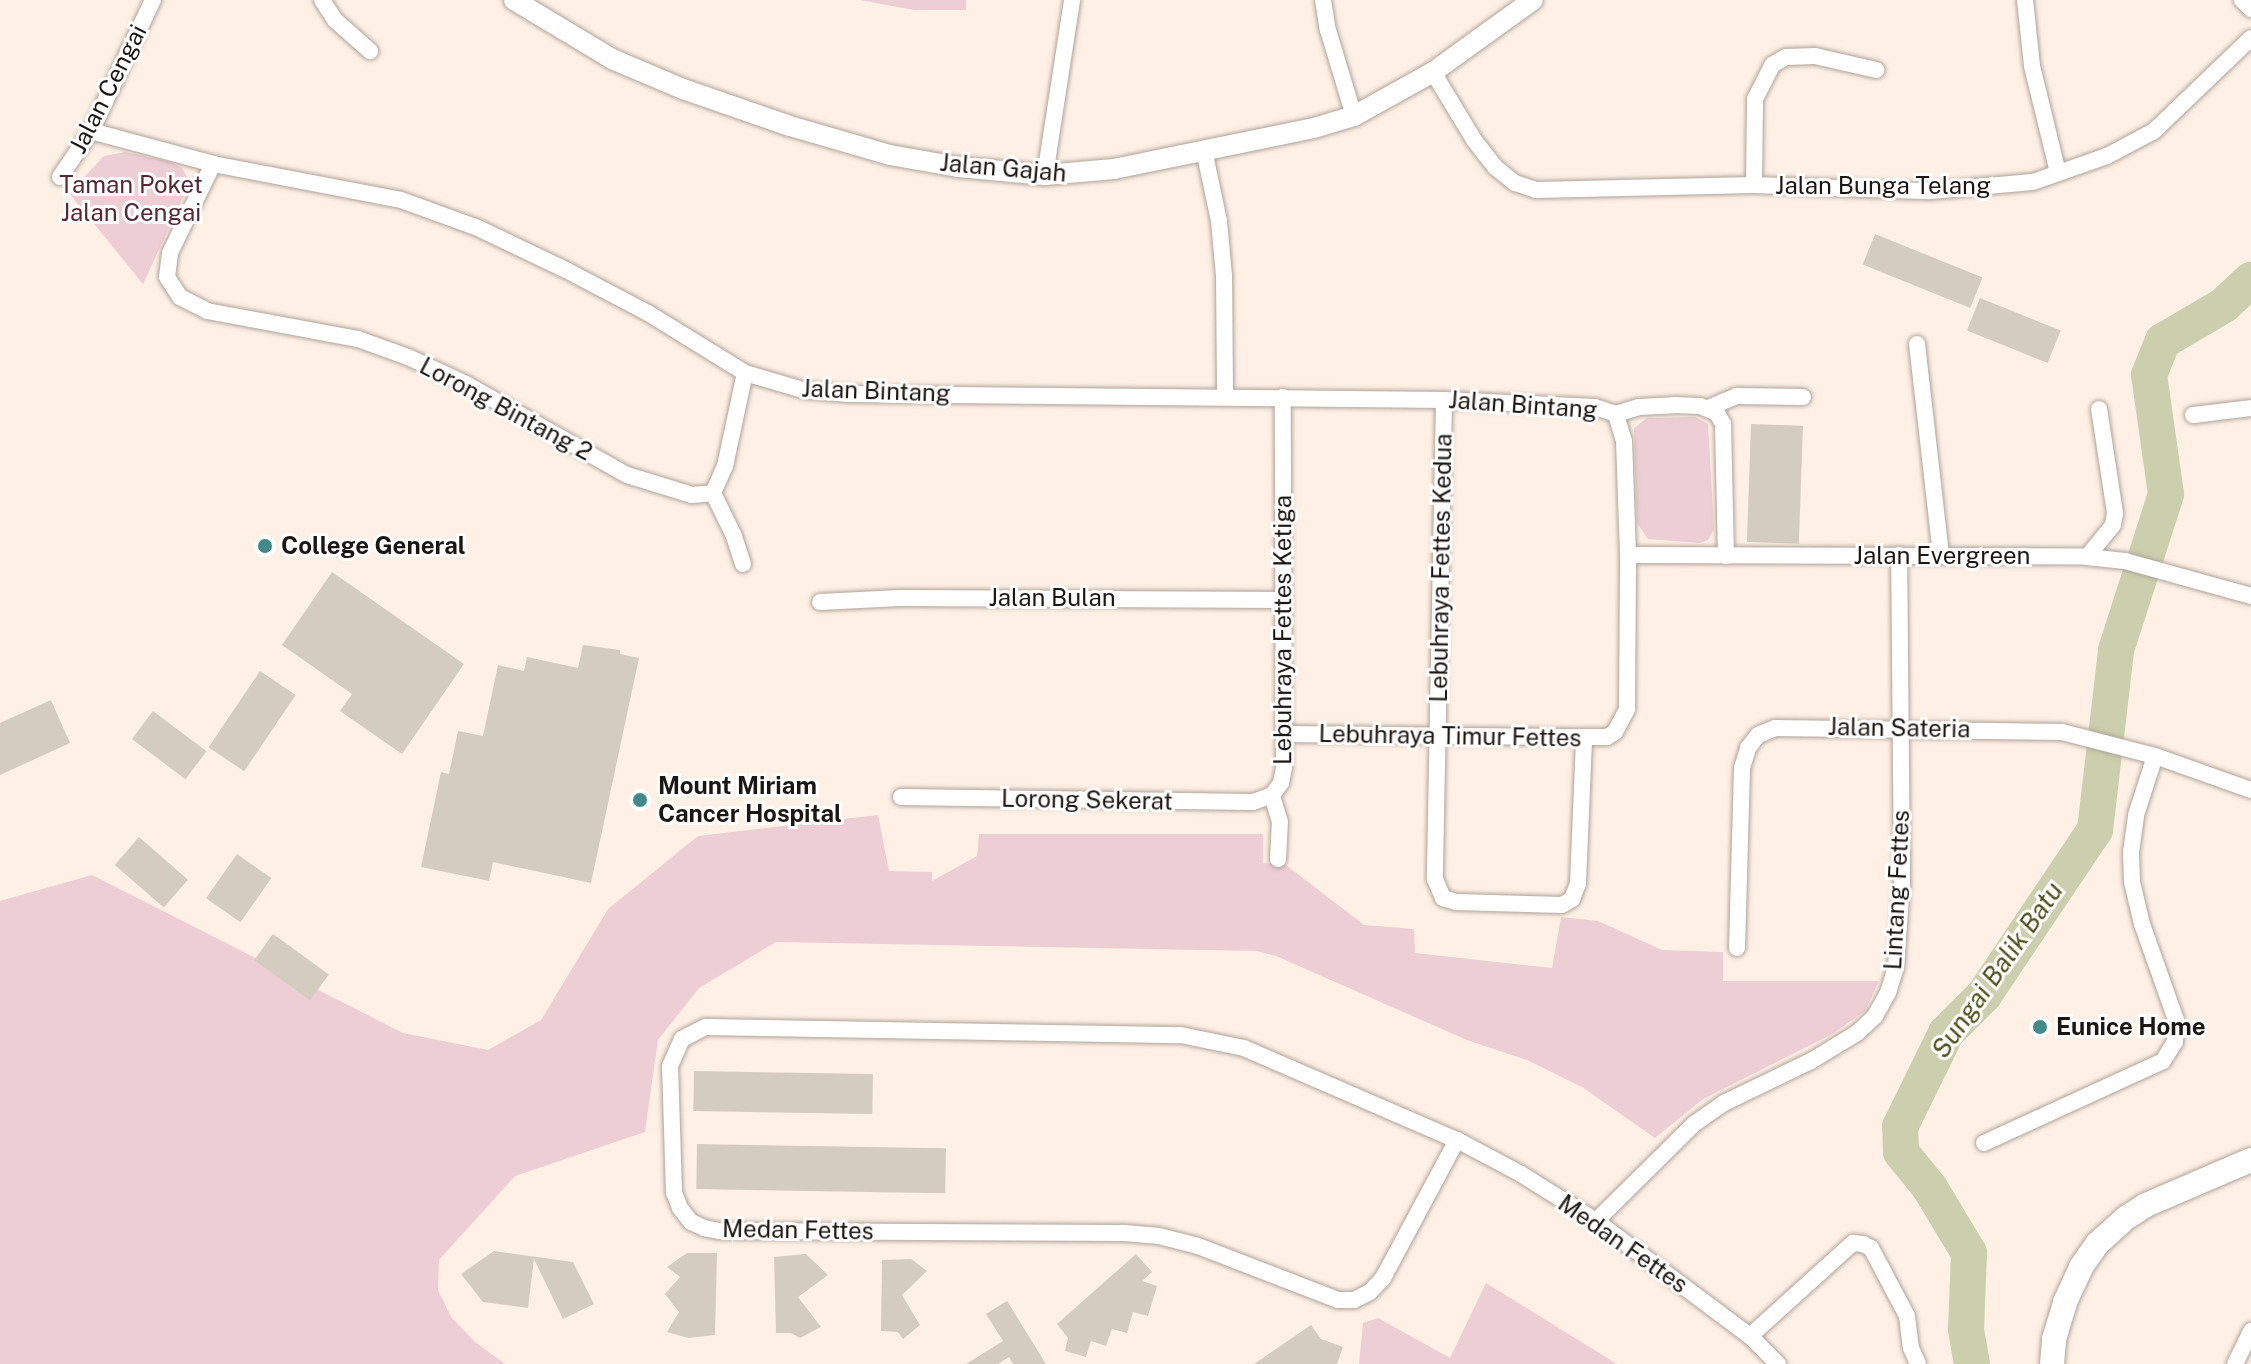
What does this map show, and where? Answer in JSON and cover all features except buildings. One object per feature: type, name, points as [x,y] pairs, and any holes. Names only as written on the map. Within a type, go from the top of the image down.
[{"type":"main road","points":[[2049,1361],[2072,1283],[2097,1244],[2146,1205],[2251,1160]]},
{"type":"street","name":"Jalan Cengai","points":[[60,177],[91,131],[153,0]]},
{"type":"street","points":[[322,0],[335,20],[370,51]]},
{"type":"street","name":"Jalan Gajah","points":[[514,0],[612,59],[683,89],[790,126],[890,155],[958,167],[1045,175],[1114,169],[1354,116],[1433,72],[1533,0]]},
{"type":"street","points":[[1045,175],[1072,0]]},
{"type":"street","points":[[1323,0],[1328,30],[1354,116]]},
{"type":"street","points":[[2025,0],[2032,66],[2058,173]]},
{"type":"street","points":[[2242,0],[2251,9]]},
{"type":"street","name":"Jalan Bunga Telang","points":[[1433,72],[1474,140],[1495,167],[1515,183],[1536,190],[1754,185],[1930,191],[2000,187],[2058,173],[2107,156],[2154,131],[2251,38]]},
{"type":"street","name":"Jalan Bunga Telang","points":[[1754,185],[1755,99],[1772,65],[1786,57],[1815,56],[1876,70]]},
{"type":"street","name":"Jalan Bintang","points":[[91,131],[213,164],[401,200],[478,228],[648,313],[745,373],[780,385],[824,393],[1444,400],[1595,407],[1616,414]]},
{"type":"street","points":[[1204,150],[1219,221],[1224,276],[1225,396]]},
{"type":"street","name":"Lorong Bintang 2","points":[[213,164],[170,253],[167,277],[180,297],[207,311],[370,343],[466,384],[627,475],[692,495],[713,493]]},
{"type":"street","points":[[1917,344],[1941,554]]},
{"type":"street","points":[[743,564],[713,493],[725,466],[745,373]]},
{"type":"street","points":[[1628,555],[1624,441],[1616,414],[1639,407],[1708,408],[1736,396],[1803,397]]},
{"type":"street","name":"Lebuhraya Fettes Ketiga","points":[[1278,859],[1280,822],[1272,795],[1281,783],[1284,767],[1283,397]]},
{"type":"street","name":"Lebuhraya Fettes Kedua","points":[[1444,400],[1435,879],[1443,898],[1456,902],[1562,905],[1572,899],[1578,883],[1584,737]]},
{"type":"street","points":[[1708,408],[1717,413],[1723,424],[1726,556]]},
{"type":"street","points":[[2193,415],[2251,408]]},
{"type":"street","points":[[2087,557],[2113,525],[2115,513],[2099,409]]},
{"type":"street","name":"Jalan Evergreen","points":[[1628,555],[2087,557],[2125,561],[2251,596]]},
{"type":"street","name":"Lebuhraya Timur Fettes","points":[[1283,734],[1607,737],[1615,732],[1627,709],[1628,555]]},
{"type":"street","name":"Lintang Fettes","points":[[1596,1221],[1694,1124],[1724,1103],[1811,1061],[1857,1033],[1875,1016],[1888,993],[1898,953],[1902,883],[1899,555]]},
{"type":"street","name":"Jalan Bulan","points":[[820,602],[900,598],[1283,600]]},
{"type":"street","name":"Jalan Sateria","points":[[1737,948],[1742,768],[1748,748],[1758,735],[1775,728],[2062,732],[2155,756],[2251,790]]},
{"type":"street","points":[[1984,1143],[2163,1061],[2175,1042],[2176,1020],[2142,924],[2132,882],[2131,852],[2136,815],[2155,756]]},
{"type":"street","name":"Lorong Sekerat","points":[[901,797],[1253,802],[1272,795]]},
{"type":"street","name":"Medan Fettes","points":[[1457,1140],[1383,1278],[1362,1296],[1338,1300],[1198,1246],[1159,1236],[719,1231],[704,1228],[691,1222],[680,1208],[674,1192],[670,1066],[682,1039],[706,1027],[1181,1035],[1244,1048],[1457,1140],[1521,1174],[1596,1221],[1750,1336],[1778,1364]]},
{"type":"street","points":[[1750,1336],[1853,1243],[1863,1244],[1871,1248],[1907,1316],[1911,1348],[1918,1364]]},
{"type":"street","points":[[2235,1364],[2251,1331]]},
{"type":"green space","points":[[860,0],[966,0],[966,10],[914,10]]},
{"type":"green space","name":"Taman Poket Jalan Cengai","points":[[125,152],[171,162],[182,168],[188,179],[186,191],[143,284],[69,193],[104,156]]},
{"type":"green space","points":[[1695,417],[1708,424],[1714,529],[1708,540],[1700,543],[1648,539],[1637,523],[1634,428],[1647,418]]},
{"type":"green space","points":[[878,815],[889,871],[932,872],[932,881],[977,856],[979,834],[1263,834],[1263,863],[1286,865],[1364,925],[1414,929],[1415,953],[1552,968],[1561,917],[1598,921],[1662,950],[1723,952],[1723,981],[1879,981],[1865,1011],[1832,1034],[1703,1099],[1655,1138],[1582,1087],[1527,1060],[1467,1040],[1276,956],[1257,951],[776,942],[699,988],[658,1040],[645,1132],[515,1176],[439,1260],[438,1290],[451,1317],[475,1342],[505,1364],[0,1364],[0,901],[92,875],[403,1033],[488,1050],[541,1020],[608,909],[698,836]]},
{"type":"green space","points":[[1486,1283],[1617,1364],[1359,1364],[1363,1323],[1378,1318],[1450,1358]]},
{"type":"waterway","name":"Sungai Balik Batu","points":[[1972,1364],[1966,1329],[1969,1253],[1930,1188],[1901,1152],[1900,1127],[1946,1033],[1984,995],[2095,830],[2116,650],[2166,494],[2149,375],[2163,341],[2224,305],[2251,280]]},
{"type":"place","name":"College General","points":[[265,546]]},
{"type":"place","name":"Mount Miriam Cancer Hospital","points":[[640,800]]},
{"type":"place","name":"Eunice Home","points":[[2040,1027]]}]
